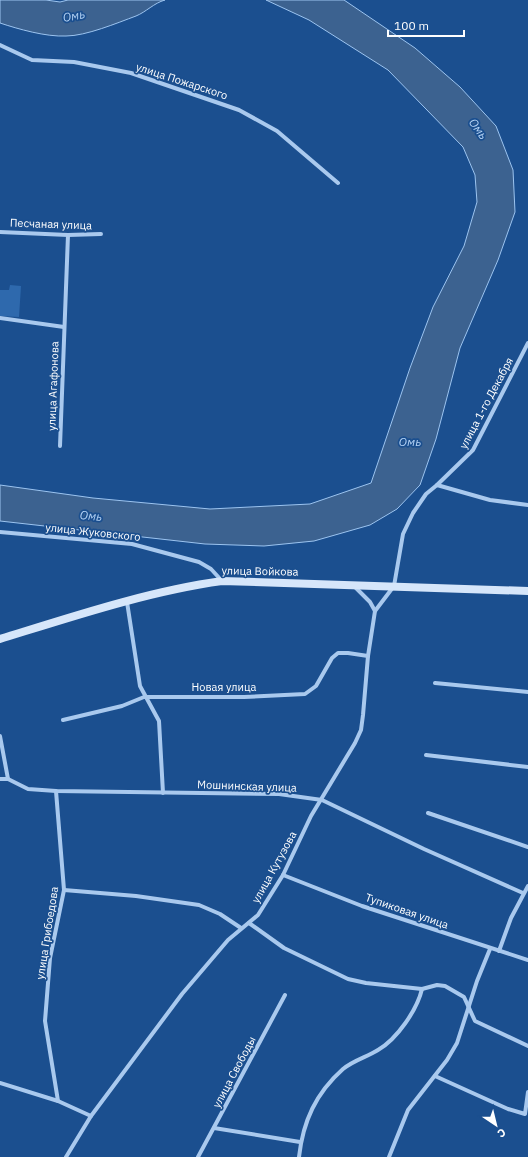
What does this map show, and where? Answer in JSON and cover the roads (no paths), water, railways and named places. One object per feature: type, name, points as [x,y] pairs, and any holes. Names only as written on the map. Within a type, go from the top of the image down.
[{"type":"main road","name":"улица Войкова","points":[[0,639],[127,602],[190,586],[222,581],[354,584],[528,591]]},
{"type":"street","name":"улица Пожарского","points":[[0,45],[32,60],[74,62],[131,73],[239,110],[277,131],[338,183]]},
{"type":"street","name":"Песчаная улица","points":[[0,232],[68,235],[101,234]]},
{"type":"street","name":"улица Агафонова","points":[[60,446],[68,235]]},
{"type":"street","name":"улица Агафонова","points":[[0,318],[64,327]]},
{"type":"street","name":"улица 1-го Декабря","points":[[394,586],[402,534],[413,513],[426,494],[438,485],[473,450],[528,343]]},
{"type":"street","points":[[438,485],[490,500],[528,505]]},
{"type":"street","name":"улица Жуковского","points":[[0,532],[132,544],[199,562],[211,569],[222,581]]},
{"type":"street","points":[[354,584],[370,602],[375,611]]},
{"type":"street","name":"улица Кутузова","points":[[66,1157],[91,1116],[182,994],[228,940],[240,928],[249,923],[265,905],[283,875],[311,816],[355,743],[360,730],[363,715],[368,656],[375,611],[394,586]]},
{"type":"street","points":[[127,602],[140,686],[144,697],[159,721],[163,793]]},
{"type":"street","name":"Новая улица","points":[[63,720],[122,706],[144,697],[244,698],[305,694],[316,686],[332,658],[338,653],[368,656]]},
{"type":"street","points":[[435,683],[528,692]]},
{"type":"street","points":[[0,736],[8,779]]},
{"type":"street","points":[[426,755],[515,767],[528,767]]},
{"type":"street","name":"Мошнинская улица","points":[[0,779],[8,779],[28,789],[56,792],[279,794],[322,800],[424,849],[523,893]]},
{"type":"street","name":"улица Грибоедова","points":[[56,792],[64,890],[50,958],[45,1021],[58,1101]]},
{"type":"street","points":[[428,813],[528,847]]},
{"type":"street","name":"Тупиковая улица","points":[[283,875],[329,894],[490,949],[500,950],[528,960]]},
{"type":"street","points":[[500,950],[511,918],[528,886]]},
{"type":"street","points":[[64,890],[136,896],[199,905],[220,914],[240,928]]},
{"type":"street","points":[[249,923],[284,948],[348,979],[366,983],[422,989],[437,985],[445,986],[459,993],[469,1005],[475,1021],[528,1046]]},
{"type":"street","points":[[389,1157],[408,1110],[435,1076],[456,1043],[490,949]]},
{"type":"street","points":[[298,1157],[300,1142],[306,1120],[319,1096],[344,1069],[386,1044],[415,1009],[422,989]]},
{"type":"street","name":"улица Свободы","points":[[198,1157],[285,995]]},
{"type":"street","points":[[435,1076],[508,1109],[525,1114],[528,1092]]},
{"type":"street","points":[[0,1083],[58,1101],[91,1116]]},
{"type":"street","points":[[214,1128],[300,1142]]},
{"type":"water","name":"Омь","points":[[0,0],[46,0],[60,2],[68,0],[165,0],[157,3],[140,14],[92,32],[58,36],[41,34],[0,23]]},
{"type":"water","name":"Омь","points":[[266,0],[344,0],[415,48],[460,87],[496,126],[513,170],[515,212],[498,260],[460,348],[436,439],[420,485],[397,509],[370,525],[314,541],[264,546],[205,544],[0,521],[0,485],[93,498],[210,509],[310,504],[371,483],[410,368],[433,307],[464,246],[477,202],[475,175],[463,147],[388,70],[309,20]]}]
